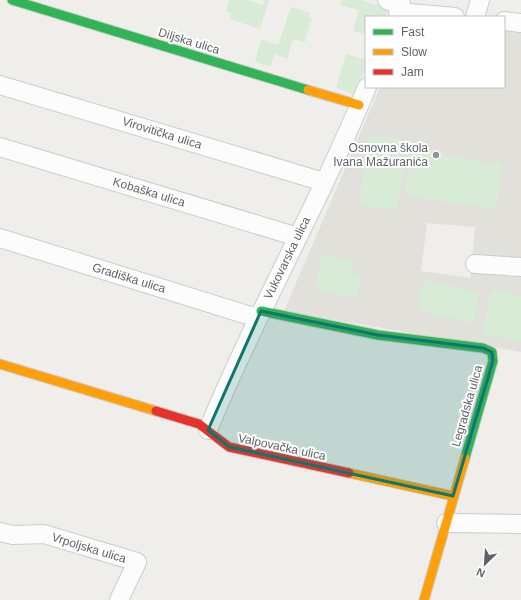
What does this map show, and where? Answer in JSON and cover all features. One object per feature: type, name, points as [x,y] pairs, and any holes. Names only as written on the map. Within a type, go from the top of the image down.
[{"type":"street","name":"Diljska ulica","points":[[12,0],[359,105]]},
{"type":"street","points":[[475,16],[480,0]]},
{"type":"street","points":[[397,7],[448,16]]},
{"type":"street","points":[[505,21],[521,23]]},
{"type":"street","name":"Virovitička ulica","points":[[0,85],[324,182]]},
{"type":"street","name":"Vukovarska ulica","points":[[208,430],[259,314],[324,182],[366,88]]},
{"type":"street","name":"Kobaška ulica","points":[[0,147],[298,237]]},
{"type":"street","name":"Gradiška ulica","points":[[0,238],[259,314]]},
{"type":"street","points":[[475,264],[521,267]]},
{"type":"street","name":"Legradska ulica","points":[[259,314],[378,335],[483,348],[492,352],[493,361],[424,600]]},
{"type":"street","name":"Valpovačka ulica","points":[[0,364],[188,420],[208,430],[229,447],[453,496]]},
{"type":"street","points":[[446,523],[521,524]]},
{"type":"street","name":"Vrpoljska ulica","points":[[0,532],[13,535],[44,534],[136,562],[119,600]]},
{"type":"highlighted area","points":[[261,311],[378,335],[483,348],[492,352],[493,361],[453,496],[229,447],[208,430]]},
{"type":"shaded area","name":"Osnovna škola Ivana Mažuranića","points":[[505,31],[521,33],[521,262],[472,259],[475,227],[427,223],[421,271],[470,278],[473,268],[521,272],[521,352],[284,311],[380,88],[505,88]]},
{"type":"green space","points":[[229,0],[246,0],[263,5],[264,0],[269,0],[260,29],[230,19],[231,13],[226,11]]},
{"type":"green space","points":[[341,0],[361,0],[389,9],[386,16],[365,16],[365,34],[353,31],[359,10],[340,5]]},
{"type":"green space","points":[[291,7],[310,13],[309,17],[312,18],[305,42],[293,39],[287,59],[274,54],[271,67],[255,62],[261,40],[278,45]]},
{"type":"green space","points":[[346,54],[365,60],[365,67],[354,94],[336,88]]},
{"type":"green space","points":[[368,135],[408,140],[397,210],[359,205]]},
{"type":"green space","points":[[411,151],[502,164],[496,209],[405,196]]},
{"type":"green space","points":[[322,254],[354,261],[352,273],[362,275],[357,298],[315,290]]},
{"type":"green space","points":[[424,280],[480,293],[473,323],[417,310]]},
{"type":"green space","points":[[491,290],[521,296],[521,342],[482,333]]},
{"type":"traffic: fast","points":[[12,0],[308,90]]},
{"type":"traffic: fast","points":[[261,311],[378,335],[483,348],[492,352],[493,361],[465,458]]},
{"type":"traffic: slow","points":[[308,90],[359,105]]},
{"type":"traffic: slow","points":[[0,364],[156,411]]},
{"type":"traffic: slow","points":[[424,600],[465,458]]},
{"type":"traffic: slow","points":[[349,473],[453,496]]},
{"type":"traffic: jam","points":[[156,411],[199,424],[229,447],[349,473]]},
{"type":"place","name":"Osnovna škola Ivana Mažuranića","points":[[436,155]]}]
